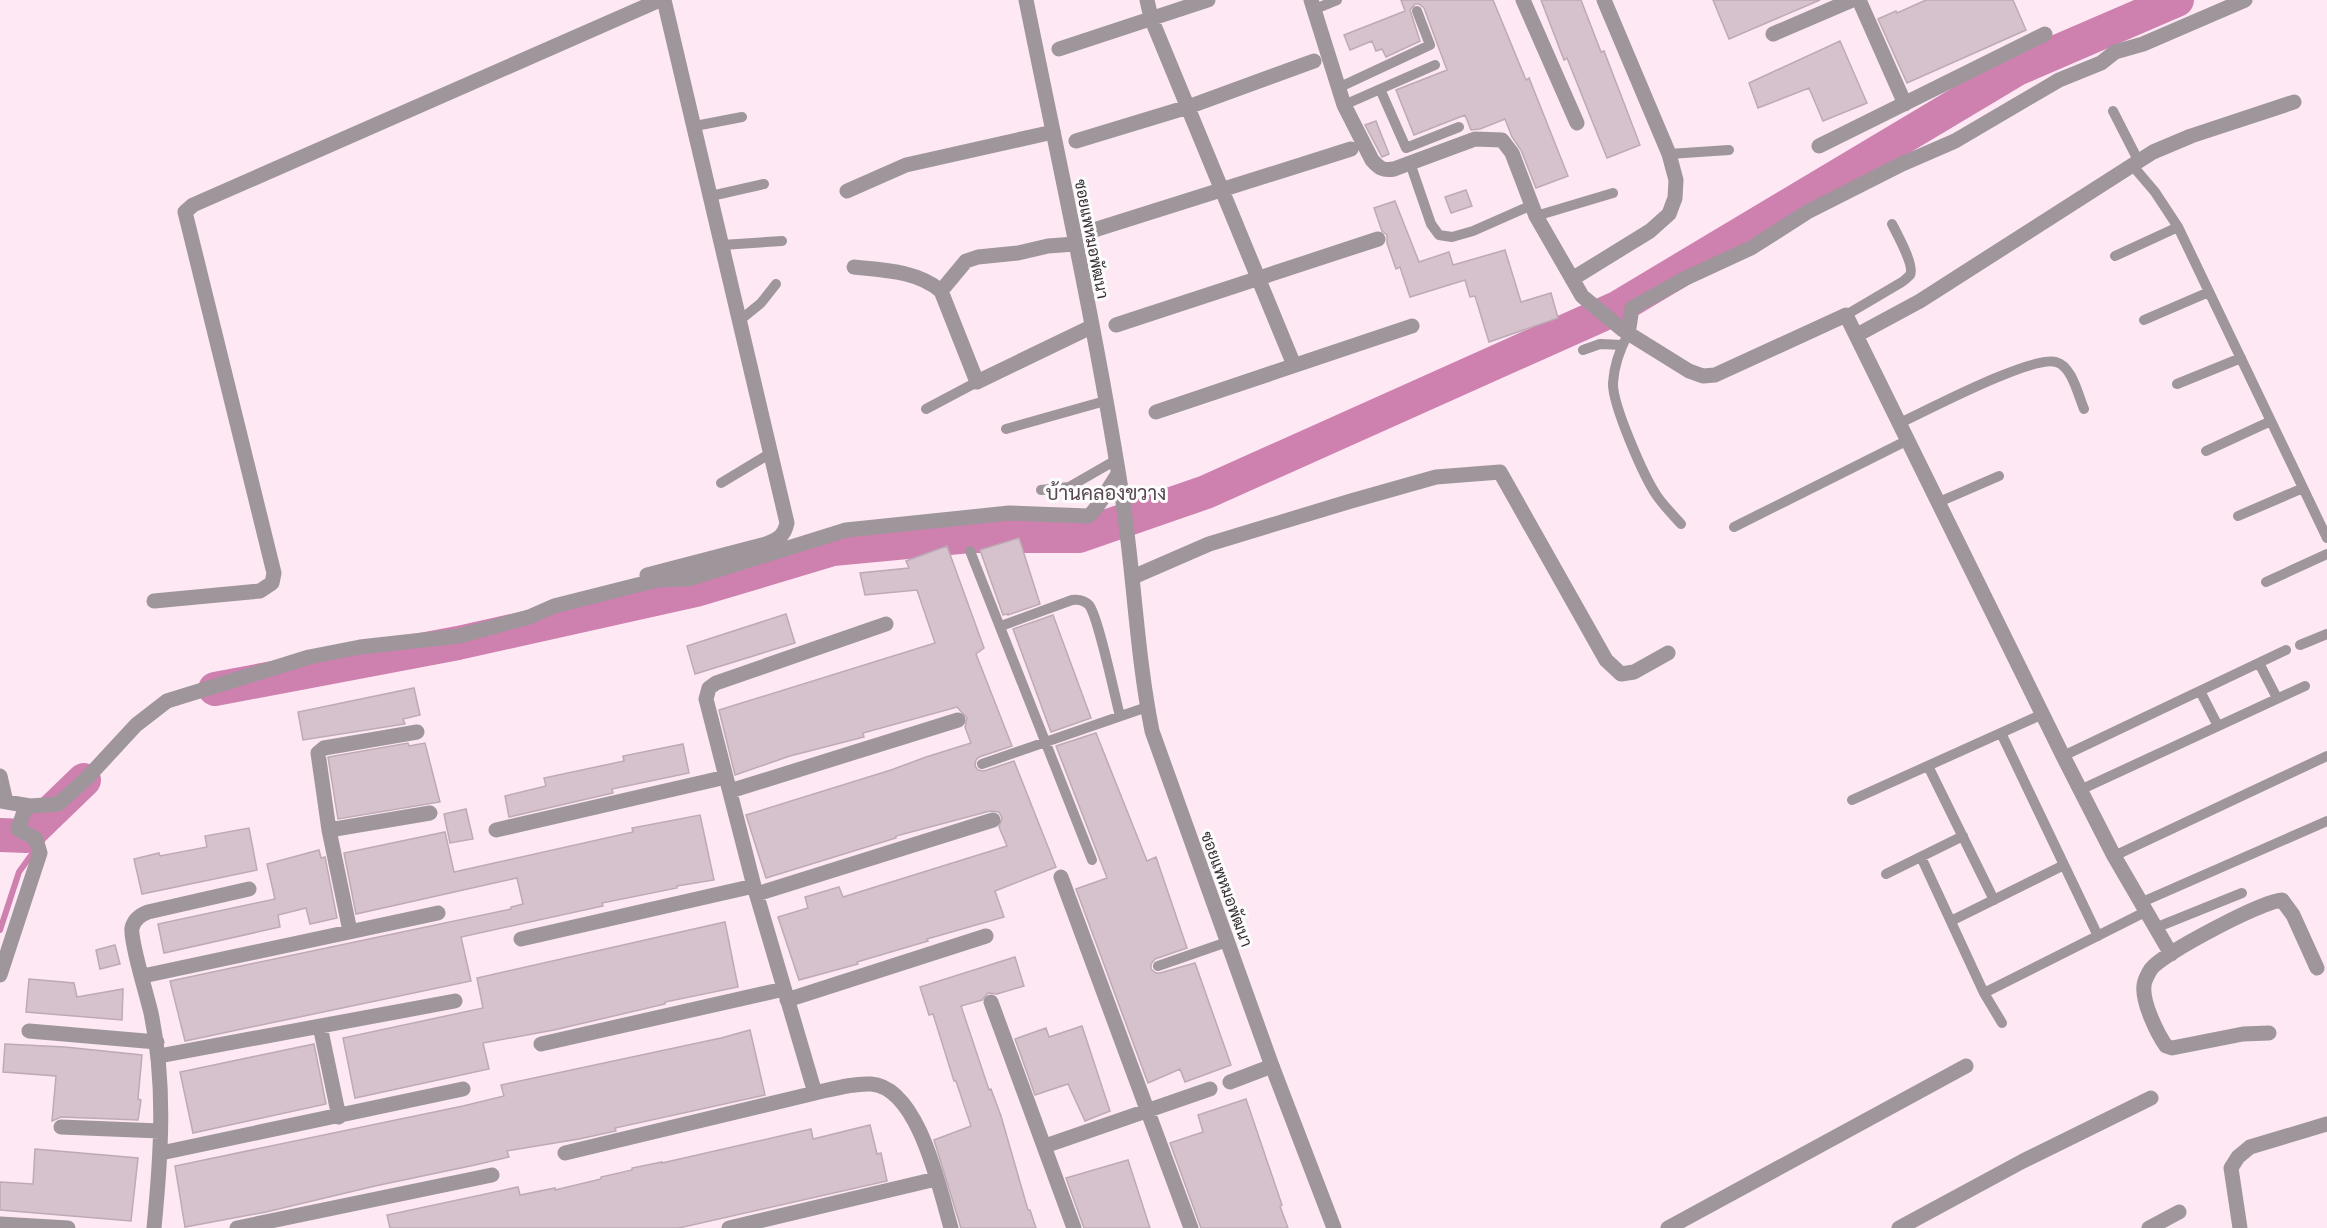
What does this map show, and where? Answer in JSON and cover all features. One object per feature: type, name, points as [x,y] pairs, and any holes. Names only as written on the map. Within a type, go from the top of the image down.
[{"type":"street","points":[[154,601],[260,591],[272,583],[274,573],[185,212],[193,205],[214,195],[662,0],[695,126],[787,524],[785,533],[779,539],[729,555],[620,582],[612,587],[612,593]]},
{"type":"street","name":"ซอยแพหมอพัฒนา","points":[[1026,0],[1118,473],[1131,552],[1142,684],[1152,731],[1173,795],[1272,1066],[1334,1228]]},
{"type":"street","points":[[1147,0],[1151,18],[1294,365]]},
{"type":"street","points":[[1059,49],[1208,0]]},
{"type":"street","points":[[1523,0],[1577,123]]},
{"type":"street","points":[[1572,279],[1650,231],[1669,214],[1675,198],[1676,180],[1669,154],[1604,0]]},
{"type":"street","points":[[1773,34],[1852,0]]},
{"type":"street","points":[[1859,0],[1905,104]]},
{"type":"street","points":[[1624,336],[1632,308],[1649,297],[1750,248],[1809,211],[1902,164],[1955,141],[2059,80],[2101,63],[2115,52],[2143,44],[2245,0]]},
{"type":"street","points":[[1313,5],[1344,105],[1372,160],[1378,167],[1385,171],[1475,139],[1502,140],[1512,153],[1534,210],[1582,296],[1624,336],[1689,371],[1703,376],[1715,375],[1846,315],[2080,790],[2114,856],[2170,954]]},
{"type":"street","points":[[1819,146],[2045,34]]},
{"type":"street","points":[[1076,141],[1188,107],[1314,61]]},
{"type":"street","points":[[1857,335],[1920,301],[2153,152],[2191,136],[2294,102]]},
{"type":"street","points":[[847,190],[906,165],[1053,132]]},
{"type":"street","points":[[1094,230],[1351,149]]},
{"type":"street","points":[[1116,325],[1378,238]]},
{"type":"street","points":[[941,291],[966,261],[978,257],[1018,254],[1048,246],[1075,244]]},
{"type":"street","points":[[854,267],[906,274],[929,280],[941,291],[977,382],[1091,327]]},
{"type":"street","points":[[1156,412],[1412,326]]},
{"type":"street","points":[[1133,577],[1209,544],[1351,501],[1436,477],[1500,472],[1606,660],[1621,674],[1634,672],[1668,652]]},
{"type":"street","points":[[23,815],[65,800],[136,725],[156,708],[172,699],[234,682],[309,657],[360,647],[459,636],[529,617],[557,605],[657,580],[682,580],[846,530],[1009,513],[1088,516],[1095,511],[1118,473]]},
{"type":"street","points":[[815,1093],[756,890],[706,699],[709,688],[716,683],[886,624]]},
{"type":"street","points":[[496,830],[728,784],[958,720]]},
{"type":"street","points":[[350,931],[329,831],[318,753],[324,748],[417,732]]},
{"type":"street","points":[[0,776],[3,802],[23,815]]},
{"type":"street","points":[[329,831],[430,813]]},
{"type":"street","points":[[0,975],[39,853],[36,839],[18,829],[23,815]]},
{"type":"street","points":[[521,939],[756,890],[993,820]]},
{"type":"street","points":[[1061,877],[1191,1228]]},
{"type":"street","points":[[154,1228],[161,1153],[158,1049],[132,928],[141,915],[249,888]]},
{"type":"street","points":[[2268,1033],[2243,1034],[2172,1048],[2166,1046],[2149,1011],[2144,986],[2151,968],[2170,954],[2264,904],[2282,900],[2293,915],[2317,968]]},
{"type":"street","points":[[143,976],[438,913]]},
{"type":"street","points":[[541,1044],[786,994],[986,936]]},
{"type":"street","points":[[29,1030],[158,1049],[320,1026],[455,1001]]},
{"type":"street","points":[[991,1002],[1074,1228]]},
{"type":"street","points":[[320,1026],[339,1117]]},
{"type":"street","points":[[1230,1082],[1272,1066]]},
{"type":"street","points":[[1668,1228],[1966,1066]]},
{"type":"street","points":[[565,1153],[815,1093],[872,1084],[887,1089],[899,1098],[910,1113],[921,1135],[951,1228]]},
{"type":"street","points":[[161,1153],[463,1089]]},
{"type":"street","points":[[1045,1146],[1210,1089]]},
{"type":"street","points":[[1899,1228],[2024,1161],[2151,1098]]},
{"type":"street","points":[[2240,1228],[2230,1168],[2238,1156],[2250,1147],[2327,1124]]},
{"type":"street","points":[[61,1127],[160,1131]]},
{"type":"street","points":[[237,1228],[492,1175]]},
{"type":"street","points":[[729,1228],[936,1179]]},
{"type":"street","points":[[2149,1228],[2179,1212]]},
{"type":"street","points":[[0,1224],[68,1228]]},
{"type":"lane","points":[[1313,5],[1337,0]]},
{"type":"lane","points":[[1340,87],[1430,45],[1417,10]]},
{"type":"lane","points":[[1344,105],[1435,65]]},
{"type":"lane","points":[[1380,89],[1406,148],[1459,127]]},
{"type":"lane","points":[[2113,111],[2135,164],[2178,227],[2327,538]]},
{"type":"lane","points":[[695,126],[742,117]]},
{"type":"lane","points":[[1669,154],[1729,150]]},
{"type":"lane","points":[[1410,163],[1431,225],[1439,235],[1452,237],[1534,210],[1613,193]]},
{"type":"lane","points":[[711,196],[764,184]]},
{"type":"lane","points":[[1846,315],[1910,276],[1910,262],[1892,224]]},
{"type":"lane","points":[[2115,256],[2178,227]]},
{"type":"lane","points":[[722,246],[782,241]]},
{"type":"lane","points":[[739,321],[761,303],[776,284]]},
{"type":"lane","points":[[2144,320],[2209,292]]},
{"type":"lane","points":[[1583,350],[1624,336]]},
{"type":"lane","points":[[1624,336],[1613,384],[1615,400],[1642,468],[1657,495],[1681,524]]},
{"type":"lane","points":[[2177,384],[2241,357]]},
{"type":"lane","points":[[1900,423],[2014,371],[2043,362],[2056,362],[2064,366],[2084,409]]},
{"type":"lane","points":[[926,409],[977,382]]},
{"type":"lane","points":[[1006,429],[1105,401]]},
{"type":"lane","points":[[2206,451],[2271,421]]},
{"type":"lane","points":[[1734,527],[1908,440]]},
{"type":"lane","points":[[721,483],[771,453]]},
{"type":"lane","points":[[1041,490],[1069,487],[1118,473]]},
{"type":"lane","points":[[1939,502],[1999,476]]},
{"type":"lane","points":[[2238,516],[2303,488]]},
{"type":"lane","points":[[970,551],[1047,741],[1092,860]]},
{"type":"lane","points":[[2266,582],[2327,555]]},
{"type":"lane","points":[[1000,626],[1072,600],[1078,599],[1086,602],[1095,617],[1120,716]]},
{"type":"lane","points":[[2300,645],[2327,634]]},
{"type":"lane","points":[[2063,756],[2286,650]]},
{"type":"lane","points":[[2259,663],[2277,698]]},
{"type":"lane","points":[[2080,790],[2305,686]]},
{"type":"lane","points":[[2200,691],[2218,726]]},
{"type":"lane","points":[[982,764],[1147,707]]},
{"type":"lane","points":[[1852,800],[2043,714]]},
{"type":"lane","points":[[2001,733],[2098,936]]},
{"type":"lane","points":[[2114,856],[2327,756]]},
{"type":"lane","points":[[1928,766],[1994,900]]},
{"type":"lane","points":[[1984,993],[2098,936],[2143,907],[2327,821]]},
{"type":"lane","points":[[1886,874],[1963,836]]},
{"type":"lane","points":[[1921,857],[1984,993],[2002,1023]]},
{"type":"lane","points":[[1952,921],[2064,865]]},
{"type":"lane","points":[[2155,928],[2242,893]]},
{"type":"lane","points":[[1158,966],[1227,942]]},
{"type":"building","points":[[1401,0],[1493,0],[1526,80],[1529,78],[1568,176],[1536,188],[1521,150],[1512,137],[1505,119],[1480,129],[1471,130],[1465,115],[1414,135],[1396,90],[1447,70],[1424,8],[1415,4],[1410,10],[1420,41],[1386,57],[1382,49],[1376,51],[1372,41],[1350,50],[1344,35],[1405,11]]},
{"type":"building","points":[[1541,0],[1581,0],[1601,52],[1604,51],[1640,145],[1607,158],[1567,58],[1564,60]]},
{"type":"building","points":[[1713,0],[1820,0],[1729,39]]},
{"type":"building","points":[[1926,0],[2013,0],[2026,30],[1907,83],[1878,19]]},
{"type":"building","points":[[1840,41],[1867,103],[1823,121],[1809,88],[1758,108],[1749,83]]},
{"type":"building","points":[[1376,121],[1389,154],[1382,157],[1365,125]]},
{"type":"building","points":[[1466,190],[1472,206],[1451,213],[1445,197]]},
{"type":"building","points":[[1395,201],[1419,262],[1449,252],[1453,265],[1505,250],[1521,302],[1551,293],[1558,318],[1489,342],[1475,296],[1470,297],[1465,280],[1410,297],[1400,267],[1396,269],[1387,243],[1387,235],[1382,231],[1374,208]]},
{"type":"building","points":[[1019,538],[1040,604],[1003,615],[980,550]]},
{"type":"building","points":[[947,546],[984,648],[976,654],[1012,746],[979,757],[975,766],[978,770],[984,771],[1014,761],[1056,867],[995,891],[1004,917],[927,939],[928,941],[857,962],[858,964],[799,980],[778,917],[808,908],[805,897],[839,887],[843,897],[1007,846],[999,827],[1002,818],[999,812],[990,811],[896,836],[896,838],[766,878],[746,815],[971,743],[965,727],[967,718],[957,707],[863,733],[864,737],[790,756],[735,775],[719,710],[935,643],[917,590],[865,595],[860,573],[909,568],[906,561]]},
{"type":"building","points":[[786,614],[795,643],[695,674],[687,646]]},
{"type":"building","points":[[1053,615],[1091,718],[1051,732],[1013,629]]},
{"type":"building","points":[[414,688],[420,715],[403,719],[405,724],[303,740],[298,712]]},
{"type":"building","points":[[1096,733],[1147,861],[1156,857],[1187,948],[1155,959],[1151,964],[1151,969],[1160,973],[1195,963],[1231,1065],[1185,1082],[1180,1069],[1148,1083],[1076,889],[1107,878],[1056,746]]},
{"type":"building","points":[[408,743],[409,746],[425,743],[440,802],[338,819],[328,757]]},
{"type":"building","points":[[683,744],[689,773],[612,789],[613,793],[509,817],[505,796],[546,786],[544,778],[624,761],[623,756]]},
{"type":"building","points":[[466,809],[473,839],[450,843],[444,814]]},
{"type":"building","points":[[700,815],[714,880],[677,886],[677,888],[602,903],[603,906],[461,937],[471,981],[185,1041],[170,981],[511,909],[511,907],[523,904],[517,878],[356,914],[344,853],[445,832],[454,872],[633,832],[632,828]]},
{"type":"building","points":[[249,828],[257,870],[142,894],[134,859],[159,853],[160,856],[207,847],[205,836]]},
{"type":"building","points":[[319,850],[321,858],[325,857],[337,918],[310,924],[306,908],[278,915],[280,927],[164,953],[158,924],[275,899],[267,864]]},
{"type":"building","points":[[725,922],[738,987],[665,1002],[665,1004],[554,1030],[483,1043],[489,1069],[355,1098],[343,1038],[483,1008],[477,978]]},
{"type":"building","points":[[115,945],[120,964],[100,969],[96,950]]},
{"type":"building","points":[[1015,957],[1024,986],[997,994],[988,993],[982,1000],[961,1006],[989,1090],[991,1089],[1001,1116],[1028,1210],[1030,1210],[1036,1228],[961,1228],[934,1140],[971,1126],[933,1014],[929,1015],[920,987]]},
{"type":"building","points":[[29,979],[74,983],[77,997],[123,989],[122,1020],[26,1012]]},
{"type":"building","points":[[1082,1026],[1110,1111],[1085,1121],[1068,1084],[1035,1095],[1015,1039],[1046,1028],[1049,1037]]},
{"type":"building","points":[[750,1030],[765,1095],[615,1128],[616,1131],[507,1151],[509,1157],[475,1165],[266,1212],[185,1227],[175,1166],[463,1106],[504,1096],[501,1085]]},
{"type":"building","points":[[5,1044],[65,1047],[142,1055],[138,1120],[61,1117],[52,1121],[56,1076],[3,1072]]},
{"type":"building","points":[[314,1044],[326,1104],[193,1133],[180,1072]]},
{"type":"building","points":[[1246,1099],[1288,1228],[1201,1228],[1170,1143],[1203,1132],[1198,1115]]},
{"type":"building","points":[[870,1125],[877,1154],[881,1153],[887,1181],[679,1228],[390,1228],[387,1215],[518,1187],[520,1195],[555,1188],[555,1190],[601,1179],[601,1177],[632,1170],[632,1168],[811,1129],[813,1139]]},
{"type":"building","points":[[35,1149],[138,1158],[131,1221],[0,1210],[0,1182],[33,1184]]},
{"type":"building","points":[[1128,1160],[1150,1228],[1084,1228],[1066,1178]]},
{"type":"waterway","points":[[215,689],[458,643],[696,590],[833,549],[970,536],[1079,536],[1206,492],[1617,308],[2017,69],[2177,0]]},
{"type":"waterway","points":[[0,835],[26,836],[84,780]]},
{"type":"waterway","points":[[0,930],[19,872],[55,822],[43,819]]},
{"type":"district","name":"บ้านคลองขวาง","points":[[1106,493]]}]
